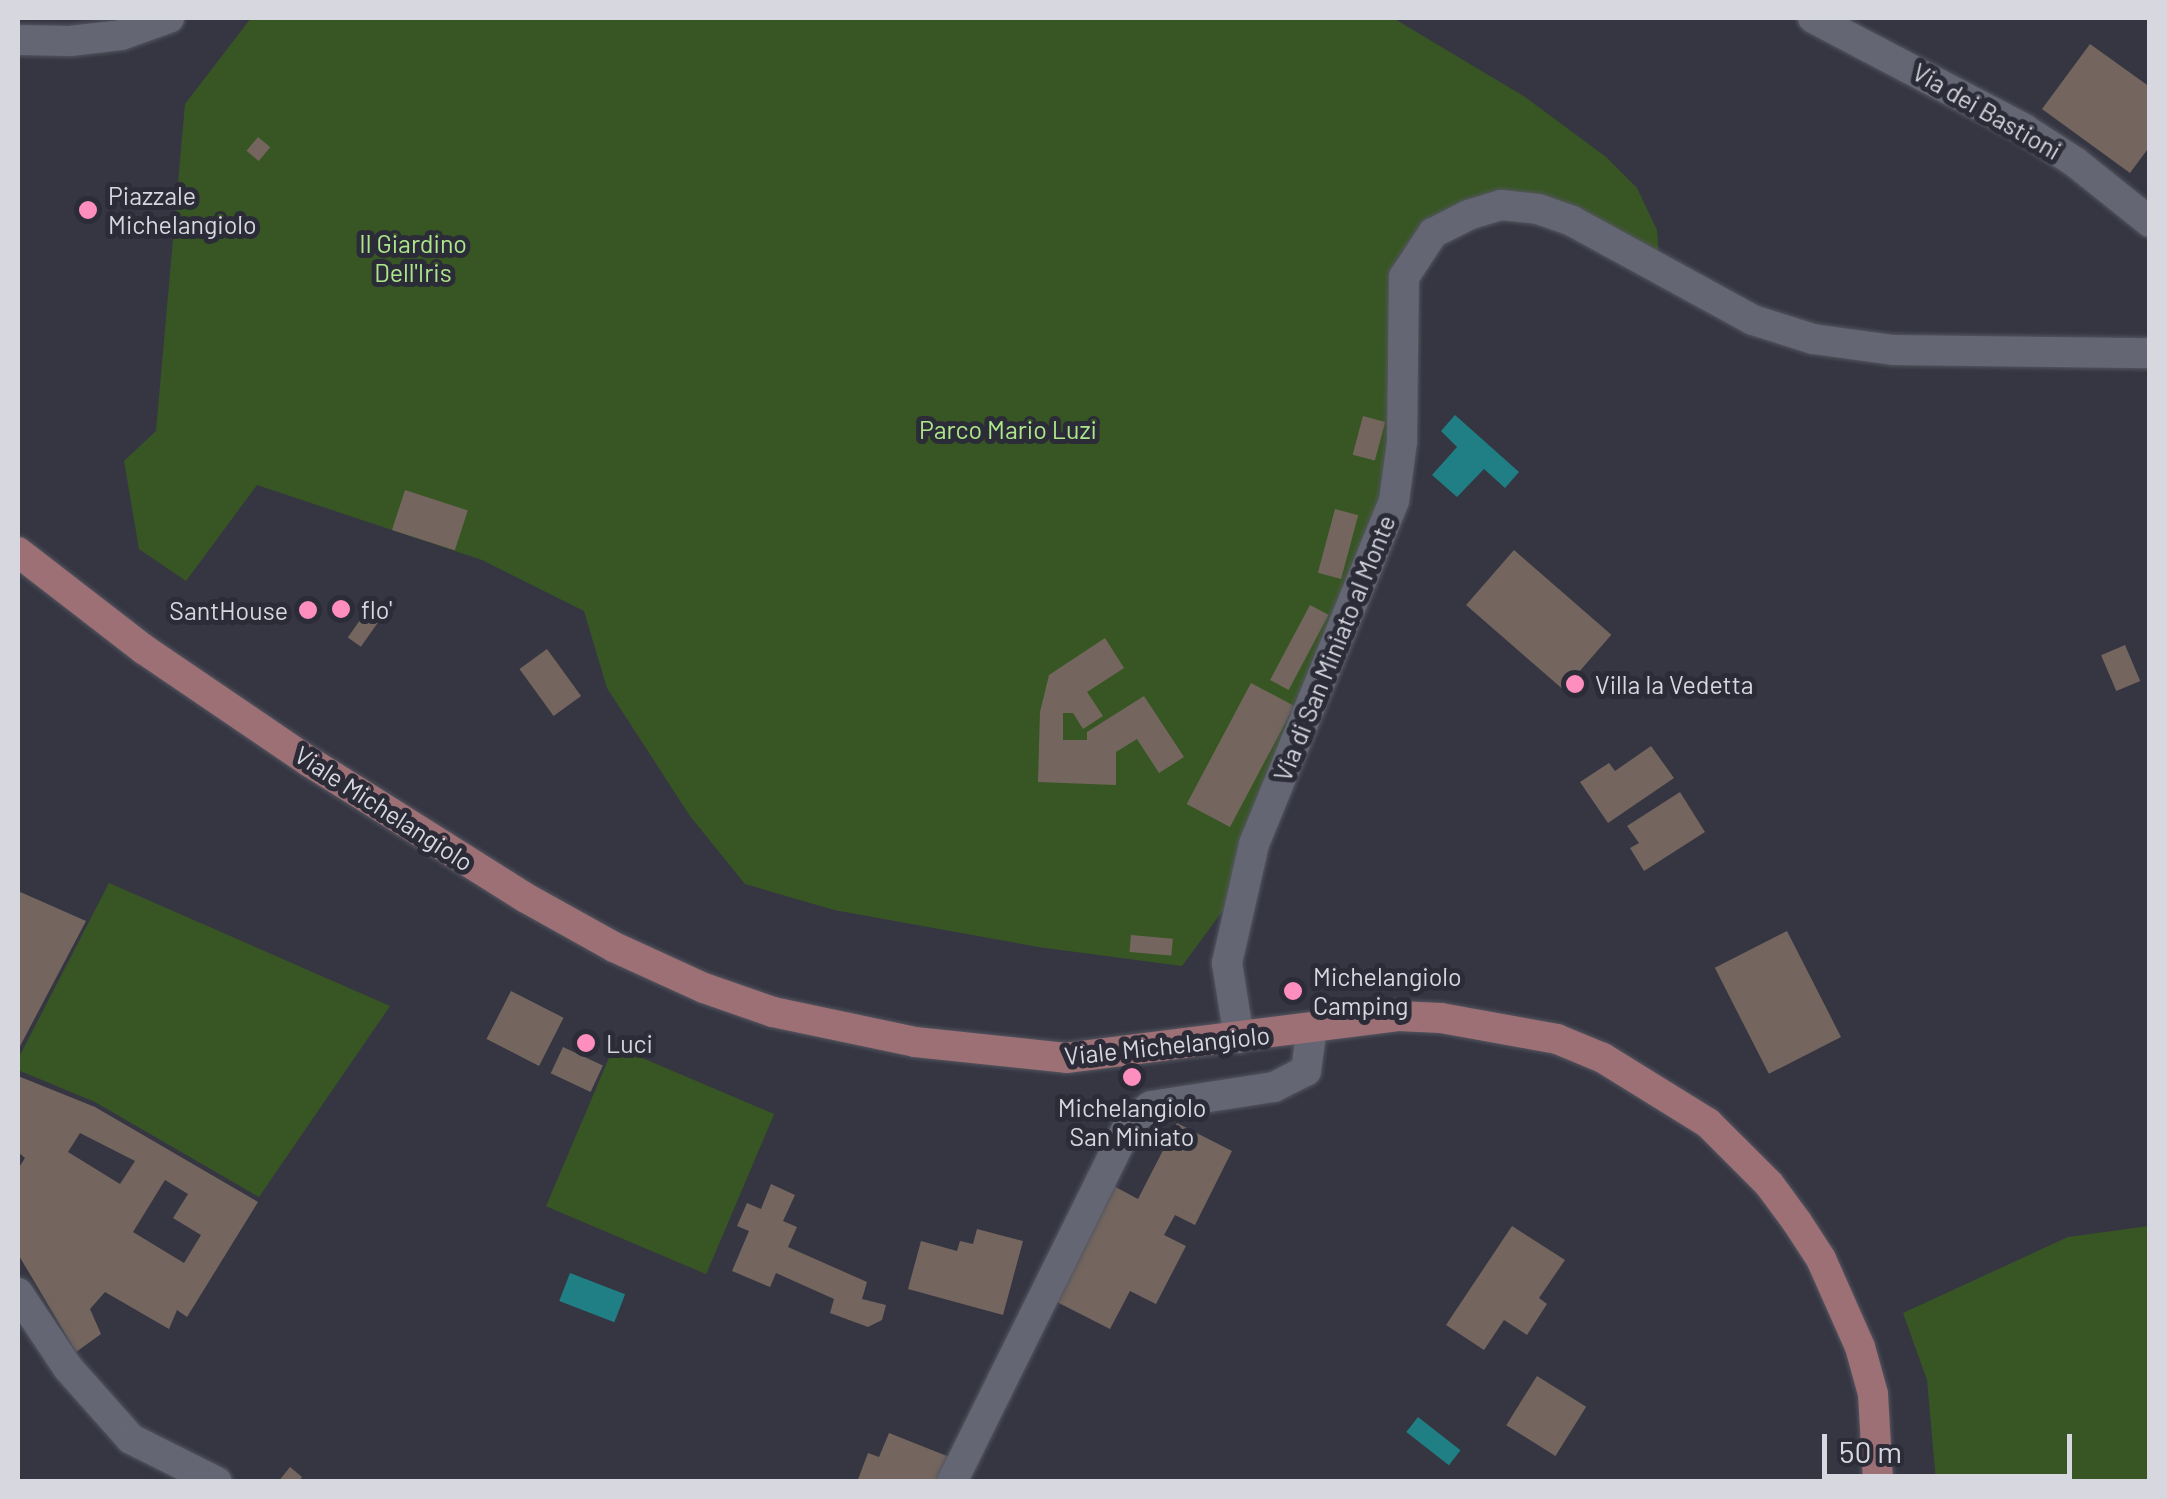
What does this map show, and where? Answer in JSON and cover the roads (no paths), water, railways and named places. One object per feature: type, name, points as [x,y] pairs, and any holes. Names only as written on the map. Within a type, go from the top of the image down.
[{"type":"main road","name":"Viale Michelangiolo","points":[[18,552],[145,650],[416,830],[614,948],[704,988],[836,1028],[1014,1056],[1066,1058],[1398,1016],[1426,1017],[1557,1040],[1648,1082],[1708,1122],[1769,1184],[1797,1222],[1843,1306],[1873,1394],[1878,1482]]},
{"type":"street","points":[[18,40],[70,41],[120,34],[169,18]]},
{"type":"street","name":"Via dei Bastioni","points":[[1813,18],[2024,130],[2075,162],[2150,222]]},
{"type":"street","name":"Via di San Miniato al Monte","points":[[1238,1038],[1227,963],[1254,844],[1394,501],[1402,442],[1404,277],[1433,233],[1468,215],[1501,205],[1538,209],[1572,222],[1753,320],[1812,340],[1893,350],[2150,353]]},
{"type":"street","points":[[952,1482],[1130,1122],[1150,1106],[1274,1086],[1294,1077],[1306,1070],[1312,1027]]},
{"type":"street","points":[[18,1293],[68,1368],[131,1439],[217,1482]]},
{"type":"water","points":[[1455,415],[1519,472],[1505,488],[1484,469],[1457,497],[1432,475],[1457,447],[1441,431]]},
{"type":"water","points":[[570,1273],[625,1294],[614,1322],[559,1301]]},
{"type":"water","points":[[1418,1417],[1461,1450],[1449,1465],[1406,1432]]},
{"type":"place","name":"Piazzale Michelangiolo","points":[[88,210]]},
{"type":"place","name":"flo'","points":[[341,609]]},
{"type":"place","name":"SantHouse","points":[[308,610]]},
{"type":"place","name":"Villa la Vedetta","points":[[1575,684]]},
{"type":"place","name":"Michelangiolo Camping","points":[[1293,991]]},
{"type":"place","name":"Luci","points":[[586,1043]]},
{"type":"place","name":"Michelangiolo San Miniato","points":[[1132,1077]]},
{"type":"park label","name":"Il Giardino Dell'Iris","points":[[413,258]]},
{"type":"park label","name":"Parco Mario Luzi","points":[[1008,429]]}]
